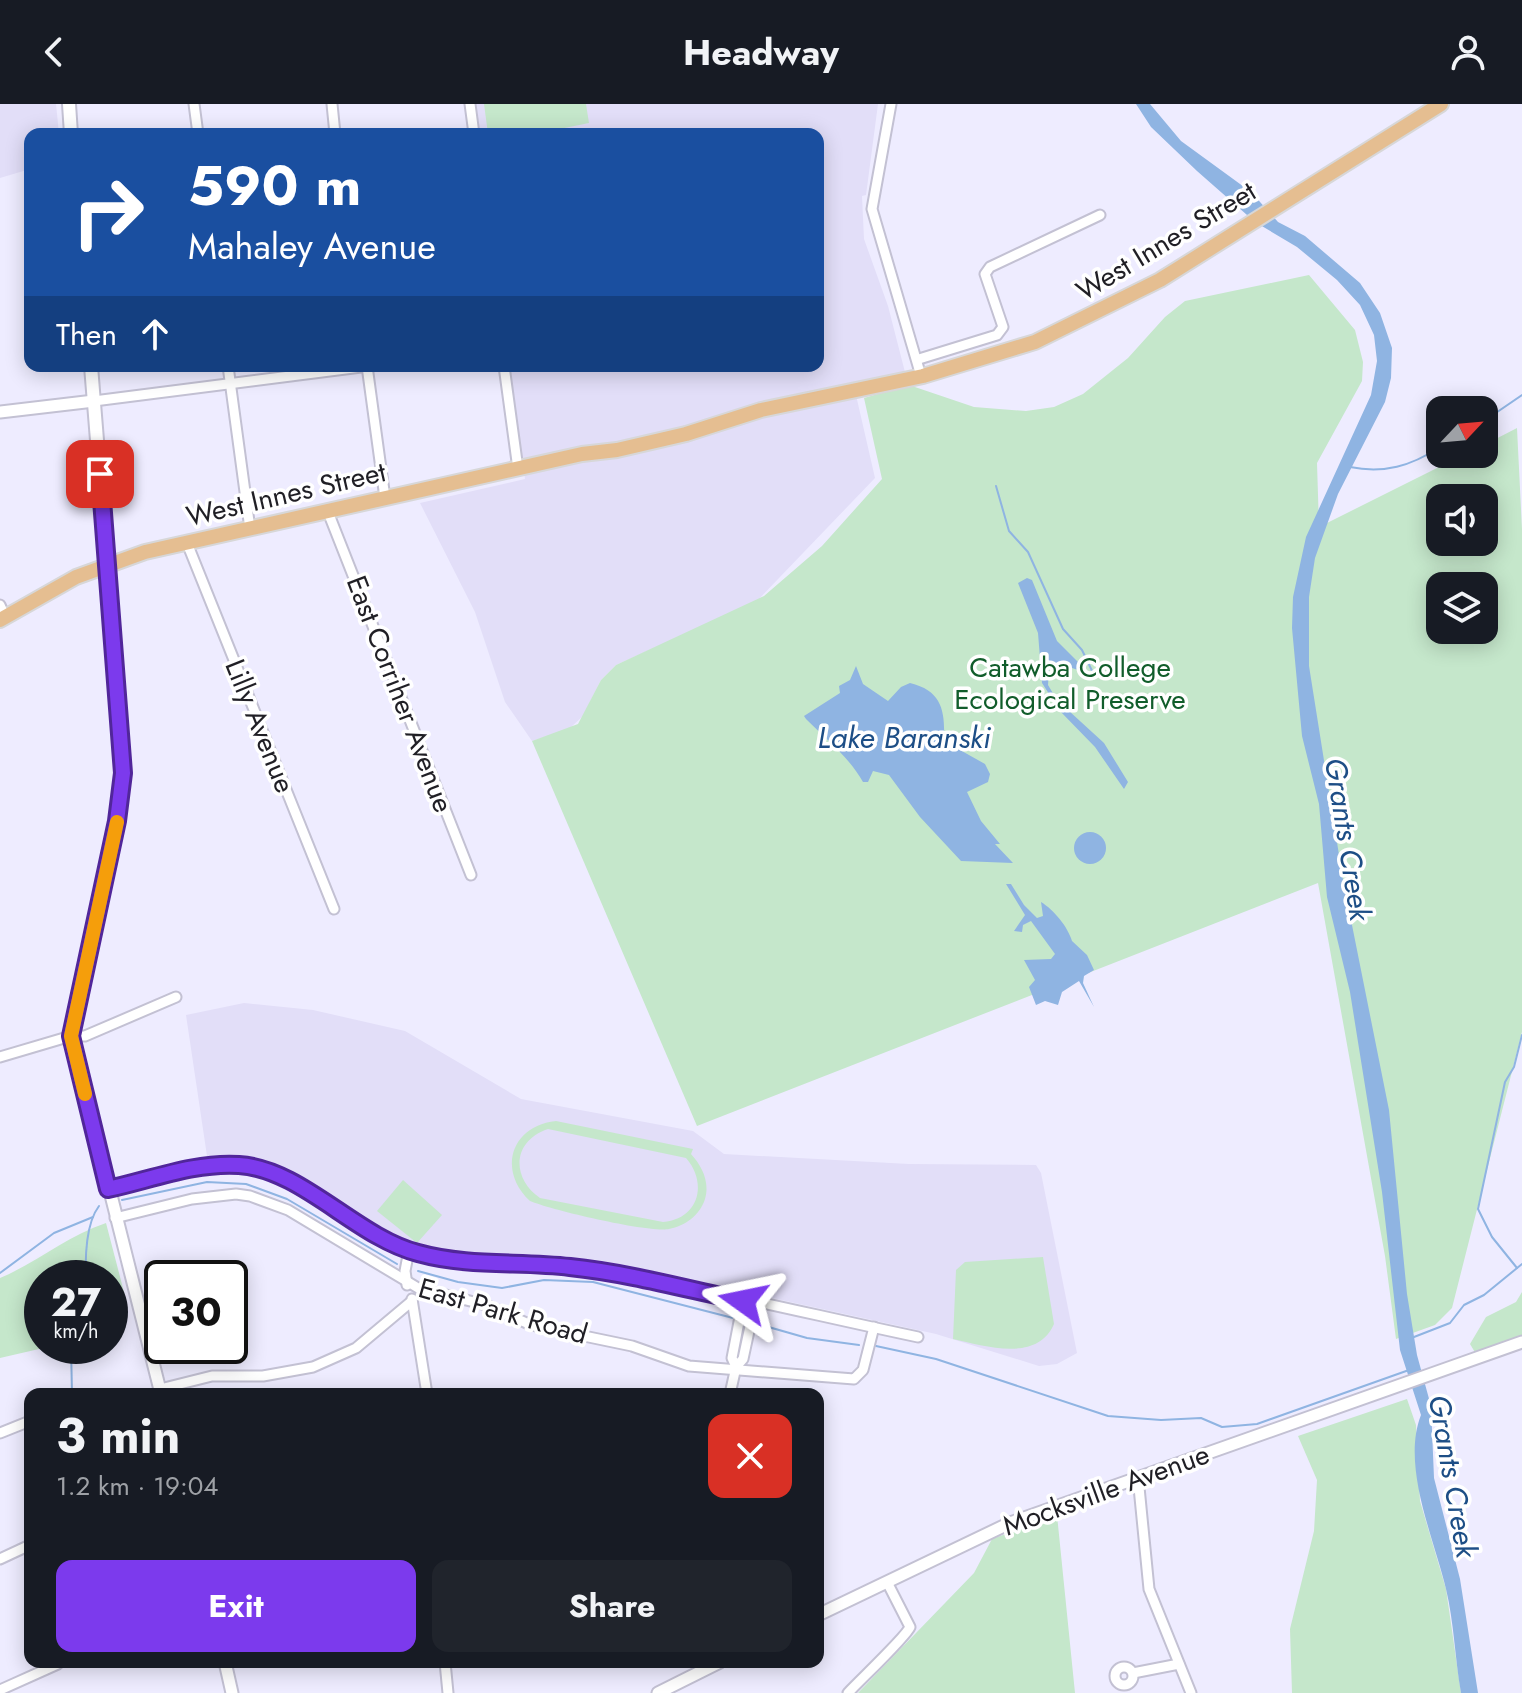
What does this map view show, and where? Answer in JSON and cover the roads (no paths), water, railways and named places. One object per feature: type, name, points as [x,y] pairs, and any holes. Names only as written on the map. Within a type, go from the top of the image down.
[{"type":"main road","points":[[69,104],[71,128]]},
{"type":"main road","name":"West Innes Street","points":[[2,614],[107,564],[187,543],[596,452],[617,450],[749,416],[763,418],[873,394],[898,381],[994,357],[1071,326],[1160,280],[1434,106]]},
{"type":"main road","points":[[92,372],[107,564]]},
{"type":"street","points":[[194,104],[197,128]]},
{"type":"street","points":[[332,104],[334,128]]},
{"type":"street","points":[[470,104],[473,128]]},
{"type":"street","points":[[882,104],[890,108],[872,209],[919,359],[921,376]]},
{"type":"street","points":[[919,359],[997,335],[1003,327],[985,274],[990,267],[1100,215]]},
{"type":"street","points":[[229,372],[250,529]]},
{"type":"street","points":[[0,412],[319,372]]},
{"type":"street","points":[[369,372],[385,498]]},
{"type":"street","points":[[505,372],[518,469]]},
{"type":"street","name":"East Corriher Avenue","points":[[328,512],[471,875]]},
{"type":"street","name":"Lilly Avenue","points":[[187,543],[334,909]]},
{"type":"street","points":[[107,564],[123,773],[121,801],[71,1036],[159,1388]]},
{"type":"street","points":[[0,1057],[71,1036],[85,1036],[176,997]]},
{"type":"street","points":[[108,1189],[208,1166],[259,1168],[310,1195],[372,1234],[409,1250],[471,1262],[591,1269],[918,1337]]},
{"type":"street","name":"East Park Road","points":[[115,1218],[218,1195],[263,1199],[288,1210],[406,1283],[486,1305],[531,1325],[632,1346],[672,1363],[854,1379],[863,1370],[874,1327]]},
{"type":"street","points":[[409,1250],[406,1283],[412,1301],[426,1388]]},
{"type":"street","points":[[170,1388],[212,1376],[263,1376],[313,1367],[356,1348],[412,1301]]},
{"type":"street","points":[[736,1367],[732,1358],[743,1301]]},
{"type":"street","points":[[731,1388],[736,1367],[743,1359],[755,1303]]},
{"type":"street","name":"Mocksville Avenue","points":[[824,1612],[1010,1523],[1522,1342]]},
{"type":"street","points":[[0,1433],[24,1423]]},
{"type":"street","points":[[1138,1477],[1149,1589],[1191,1693]]},
{"type":"street","points":[[0,1559],[24,1548]]},
{"type":"street","points":[[848,1693],[886,1651],[908,1633],[910,1627],[887,1582]]},
{"type":"street","points":[[1133,1673],[1179,1664]]},
{"type":"street","points":[[0,1690],[49,1668]]},
{"type":"street","points":[[226,1668],[232,1693]]},
{"type":"street","points":[[446,1668],[448,1693]]},
{"type":"street","points":[[658,1693],[708,1668]]},
{"type":"water","points":[[1136,104],[1150,104],[1181,141],[1251,192],[1278,222],[1305,236],[1360,283],[1380,313],[1392,348],[1391,378],[1385,402],[1338,494],[1315,558],[1309,597],[1309,666],[1343,880],[1389,1110],[1407,1294],[1417,1355],[1431,1406],[1434,1478],[1460,1579],[1478,1693],[1461,1693],[1449,1602],[1417,1479],[1416,1435],[1421,1415],[1400,1350],[1382,1192],[1350,992],[1327,897],[1319,804],[1302,736],[1292,628],[1293,597],[1306,537],[1371,395],[1377,361],[1374,335],[1360,305],[1337,280],[1297,247],[1255,222],[1151,127]]},
{"type":"water","points":[[1027,578],[1032,580],[1057,641],[1080,664],[1081,671],[1057,663],[1049,669],[1048,685],[1057,700],[1104,743],[1128,782],[1124,789],[1095,747],[1060,711],[1042,683],[1038,633],[1018,583]]},
{"type":"water","name":"Lake Baranski","points":[[856,666],[863,684],[888,701],[901,687],[910,683],[936,697],[944,721],[944,741],[985,764],[990,774],[988,782],[967,792],[981,821],[1000,844],[995,844],[1013,863],[961,861],[920,817],[889,775],[873,771],[868,782],[863,782],[844,756],[806,719],[804,716],[840,693],[839,686],[850,680]]},
{"type":"water","points":[[1090,832],[1101,837],[1106,848],[1101,859],[1090,864],[1079,859],[1074,848],[1079,837]]},
{"type":"water","points":[[1006,884],[1011,884],[1024,905],[1037,918],[1043,916],[1041,902],[1051,910],[1072,941],[1087,955],[1094,970],[1084,976],[1083,983],[1094,1007],[1079,981],[1062,992],[1058,1005],[1045,1001],[1036,1005],[1029,987],[1035,980],[1024,960],[1051,959],[1055,954],[1031,921],[1023,925],[1022,932],[1014,931],[1025,915]]},
{"type":"waterway","points":[[1498,411],[1522,395]]},
{"type":"waterway","points":[[1350,467],[1386,469],[1426,455]]},
{"type":"waterway","points":[[996,486],[1009,531],[1028,552],[1063,629],[1082,650],[1095,677]]},
{"type":"waterway","points":[[1517,1268],[1492,1237],[1478,1209],[1505,1082],[1514,1067],[1522,1035]]},
{"type":"waterway","points":[[122,1200],[207,1182],[246,1184],[287,1199],[397,1264]]},
{"type":"waterway","points":[[86,1260],[89,1231],[99,1206]]},
{"type":"waterway","points":[[0,1273],[54,1233],[93,1217]]},
{"type":"waterway","points":[[1414,1337],[1450,1323],[1464,1305],[1484,1295],[1522,1264]]},
{"type":"waterway","points":[[418,1271],[458,1282],[502,1288],[544,1280],[593,1282],[733,1318]]},
{"type":"waterway","points":[[758,1324],[807,1338],[859,1345]]},
{"type":"waterway","points":[[876,1346],[936,1359],[1108,1416],[1161,1420],[1201,1418],[1222,1427],[1257,1424],[1409,1370]]},
{"type":"waterway","points":[[71,1364],[72,1388]]},
{"type":"park label","name":"Catawba College Ecological Preserve","points":[[1070,683]]},
{"type":"water label","name":"Grants Creek","points":[[1348,839]]},
{"type":"water label","name":"Grants Creek","points":[[1453,1476]]}]
